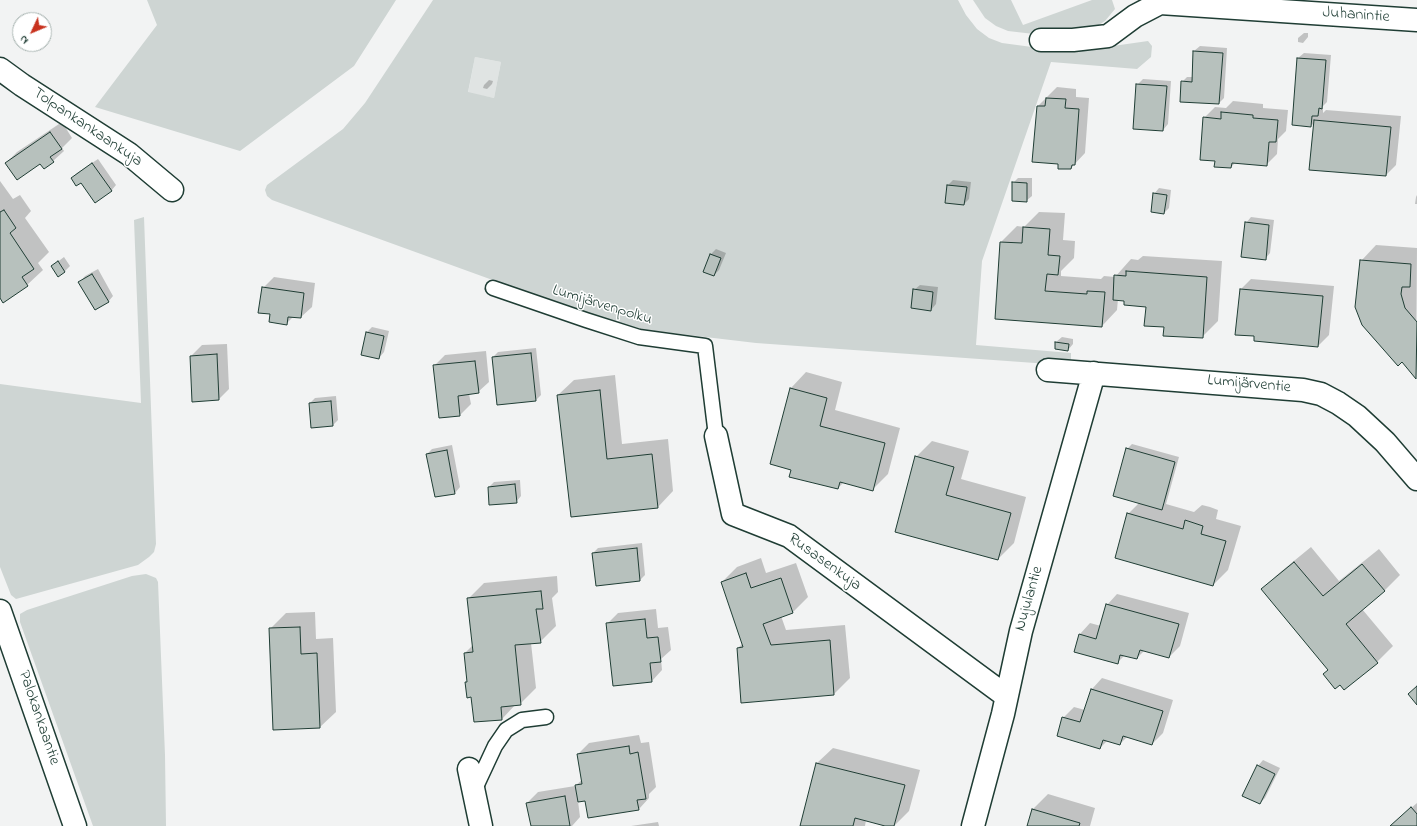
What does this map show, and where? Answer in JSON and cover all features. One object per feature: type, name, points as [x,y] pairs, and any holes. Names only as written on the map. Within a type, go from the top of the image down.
[{"type":"street","name":"Juhanintie","points":[[1041,40],[1073,40],[1108,36],[1135,16],[1160,3],[1417,20]]},
{"type":"street","name":"Tolpankankaankuja","points":[[0,69],[22,85],[129,154],[172,190]]},
{"type":"street","name":"Lumijärventie","points":[[1048,370],[1303,390],[1321,394],[1338,402],[1356,416],[1385,442],[1417,479]]},
{"type":"street","name":"Nujulantie","points":[[973,826],[1003,714],[1020,631],[1094,373]]},
{"type":"street","name":"Rusasenkuja","points":[[716,436],[733,514],[789,536],[1006,696]]},
{"type":"street","name":"Palokankaantie","points":[[0,611],[75,826]]},
{"type":"street","points":[[469,769],[481,826]]},
{"type":"lane","name":"Lumijärvenpolku","points":[[493,288],[578,318],[639,337],[705,346]]},
{"type":"lane","name":"Rusasenkuja","points":[[705,346],[716,436]]},
{"type":"lane","points":[[474,792],[494,746],[506,730],[522,720],[546,716]]},
{"type":"shaded area","points":[[147,0],[396,0],[354,66],[240,151],[95,107],[157,25]]},
{"type":"shaded area","points":[[433,0],[958,0],[966,15],[977,29],[989,38],[1002,43],[1032,47],[1113,46],[1148,41],[1152,46],[1151,57],[1137,69],[1051,62],[982,261],[976,345],[1071,353],[1071,359],[1068,363],[1063,365],[756,343],[646,330],[589,315],[272,200],[267,196],[265,190],[267,185],[343,129],[365,103]],"holes":[[[475,57],[501,62],[494,98],[468,92]]]},
{"type":"shaded area","points":[[973,0],[1011,0],[1023,25],[1092,0],[1112,0],[1115,9],[1105,21],[1094,28],[1034,34],[1008,31],[996,26],[985,18]]},
{"type":"shaded area","points":[[475,57],[501,62],[494,98],[468,93]]},
{"type":"shaded area","points":[[144,217],[156,544],[154,552],[138,565],[16,599],[11,595],[0,567],[0,384],[141,403],[134,220]]},
{"type":"shaded area","points":[[146,574],[156,578],[158,582],[165,755],[166,826],[93,826],[20,622],[20,614],[27,610],[132,576]]},
{"type":"building","points":[[1193,51],[1223,53],[1219,104],[1180,102],[1181,81],[1192,82]]},
{"type":"building","points":[[1297,58],[1326,60],[1322,109],[1319,108],[1318,116],[1312,116],[1311,127],[1292,125]]},
{"type":"building","points":[[1136,84],[1167,86],[1163,131],[1133,129]]},
{"type":"building","points":[[1046,98],[1066,99],[1065,108],[1079,109],[1075,165],[1072,165],[1071,169],[1058,169],[1058,164],[1032,162],[1037,106],[1045,106]]},
{"type":"building","points":[[1221,112],[1253,115],[1253,118],[1278,120],[1276,142],[1269,142],[1267,166],[1232,163],[1231,168],[1214,167],[1215,161],[1200,160],[1203,117],[1221,119]]},
{"type":"building","points":[[1314,120],[1391,127],[1386,176],[1309,170]]},
{"type":"building","points":[[50,132],[62,149],[50,157],[54,162],[44,169],[40,164],[17,180],[5,163]]},
{"type":"building","points":[[92,163],[112,191],[95,203],[81,183],[76,186],[71,178]]},
{"type":"building","points":[[1012,182],[1027,183],[1027,202],[1012,201]]},
{"type":"building","points":[[947,185],[967,187],[964,205],[945,203]]},
{"type":"building","points":[[1153,193],[1167,195],[1164,214],[1151,212]]},
{"type":"building","points":[[4,210],[16,228],[10,233],[34,269],[22,277],[28,286],[3,303],[0,298],[0,212]]},
{"type":"building","points":[[1245,222],[1269,225],[1266,260],[1241,257]]},
{"type":"building","points":[[1023,227],[1050,229],[1048,255],[1060,256],[1058,275],[1047,274],[1045,291],[1087,294],[1087,291],[1105,292],[1102,327],[995,319],[1000,242],[1022,243]]},
{"type":"building","points":[[710,254],[721,258],[714,276],[703,272]]},
{"type":"building","points":[[1360,260],[1411,264],[1410,287],[1402,287],[1401,294],[1405,308],[1417,322],[1416,379],[1402,362],[1398,366],[1362,325],[1355,307]]},
{"type":"building","points":[[58,261],[65,272],[58,277],[51,266]]},
{"type":"building","points":[[1126,271],[1207,277],[1203,338],[1163,336],[1164,327],[1144,326],[1146,307],[1124,305],[1124,301],[1113,300],[1114,275],[1126,276]]},
{"type":"building","points":[[92,274],[109,302],[95,310],[78,282]]},
{"type":"building","points":[[262,287],[304,293],[301,318],[288,317],[287,325],[269,322],[270,314],[258,313]]},
{"type":"building","points":[[913,289],[933,292],[931,311],[911,308]]},
{"type":"building","points":[[1240,289],[1323,296],[1318,347],[1254,341],[1254,336],[1235,335]]},
{"type":"building","points":[[366,332],[384,336],[379,359],[361,355]]},
{"type":"building","points":[[1055,342],[1069,344],[1068,351],[1055,349]]},
{"type":"building","points":[[531,353],[536,401],[497,405],[492,357]]},
{"type":"building","points":[[217,354],[219,400],[192,402],[190,356]]},
{"type":"building","points":[[475,361],[479,393],[458,396],[460,416],[439,418],[433,365]]},
{"type":"building","points":[[790,388],[827,398],[820,426],[885,443],[873,491],[840,482],[838,489],[789,477],[791,470],[770,464]]},
{"type":"building","points":[[600,390],[607,459],[652,454],[658,508],[571,517],[557,395]]},
{"type":"building","points":[[331,401],[333,426],[311,428],[309,403]]},
{"type":"building","points":[[1126,448],[1175,462],[1162,510],[1113,496]]},
{"type":"building","points":[[447,450],[455,494],[435,497],[426,454]]},
{"type":"building","points":[[915,456],[954,467],[946,495],[1011,513],[998,560],[895,532]]},
{"type":"building","points":[[515,484],[517,503],[489,505],[488,487]]},
{"type":"building","points":[[1127,513],[1183,529],[1185,520],[1203,526],[1201,534],[1226,541],[1213,586],[1115,558]]},
{"type":"building","points":[[637,548],[640,581],[596,586],[592,553]]},
{"type":"building","points":[[1294,562],[1323,596],[1362,564],[1385,591],[1346,624],[1378,663],[1344,690],[1340,685],[1335,689],[1323,674],[1328,670],[1261,589]]},
{"type":"building","points":[[746,573],[751,588],[781,578],[793,613],[763,624],[771,645],[830,640],[834,695],[741,703],[737,648],[743,647],[721,582]]},
{"type":"building","points":[[541,591],[543,609],[536,609],[541,643],[515,645],[521,705],[501,707],[502,720],[474,722],[471,697],[467,698],[465,682],[467,682],[464,653],[473,652],[467,598]]},
{"type":"building","points":[[1106,604],[1179,624],[1169,658],[1140,650],[1137,659],[1120,655],[1118,664],[1074,652],[1079,634],[1096,639]]},
{"type":"building","points":[[645,619],[647,638],[658,637],[661,662],[650,663],[652,682],[613,686],[606,623]]},
{"type":"building","points":[[300,627],[301,654],[317,653],[320,728],[273,730],[269,628]]},
{"type":"building","points":[[1417,686],[1417,705],[1408,694]]},
{"type":"building","points":[[1091,689],[1163,711],[1152,745],[1123,736],[1120,745],[1103,740],[1100,749],[1057,736],[1062,717],[1080,722]]},
{"type":"building","points":[[629,746],[630,754],[638,752],[646,799],[637,800],[639,810],[588,818],[585,801],[578,802],[575,785],[582,784],[577,754]]},
{"type":"building","points":[[816,763],[905,785],[894,826],[885,826],[855,818],[853,826],[800,826]]},
{"type":"building","points":[[1257,765],[1275,774],[1260,804],[1242,796]]},
{"type":"building","points":[[565,796],[570,826],[531,826],[526,803]]},
{"type":"building","points":[[1411,807],[1417,814],[1417,826],[1390,826]]},
{"type":"building","points":[[1032,809],[1080,823],[1079,826],[1027,826]]}]
